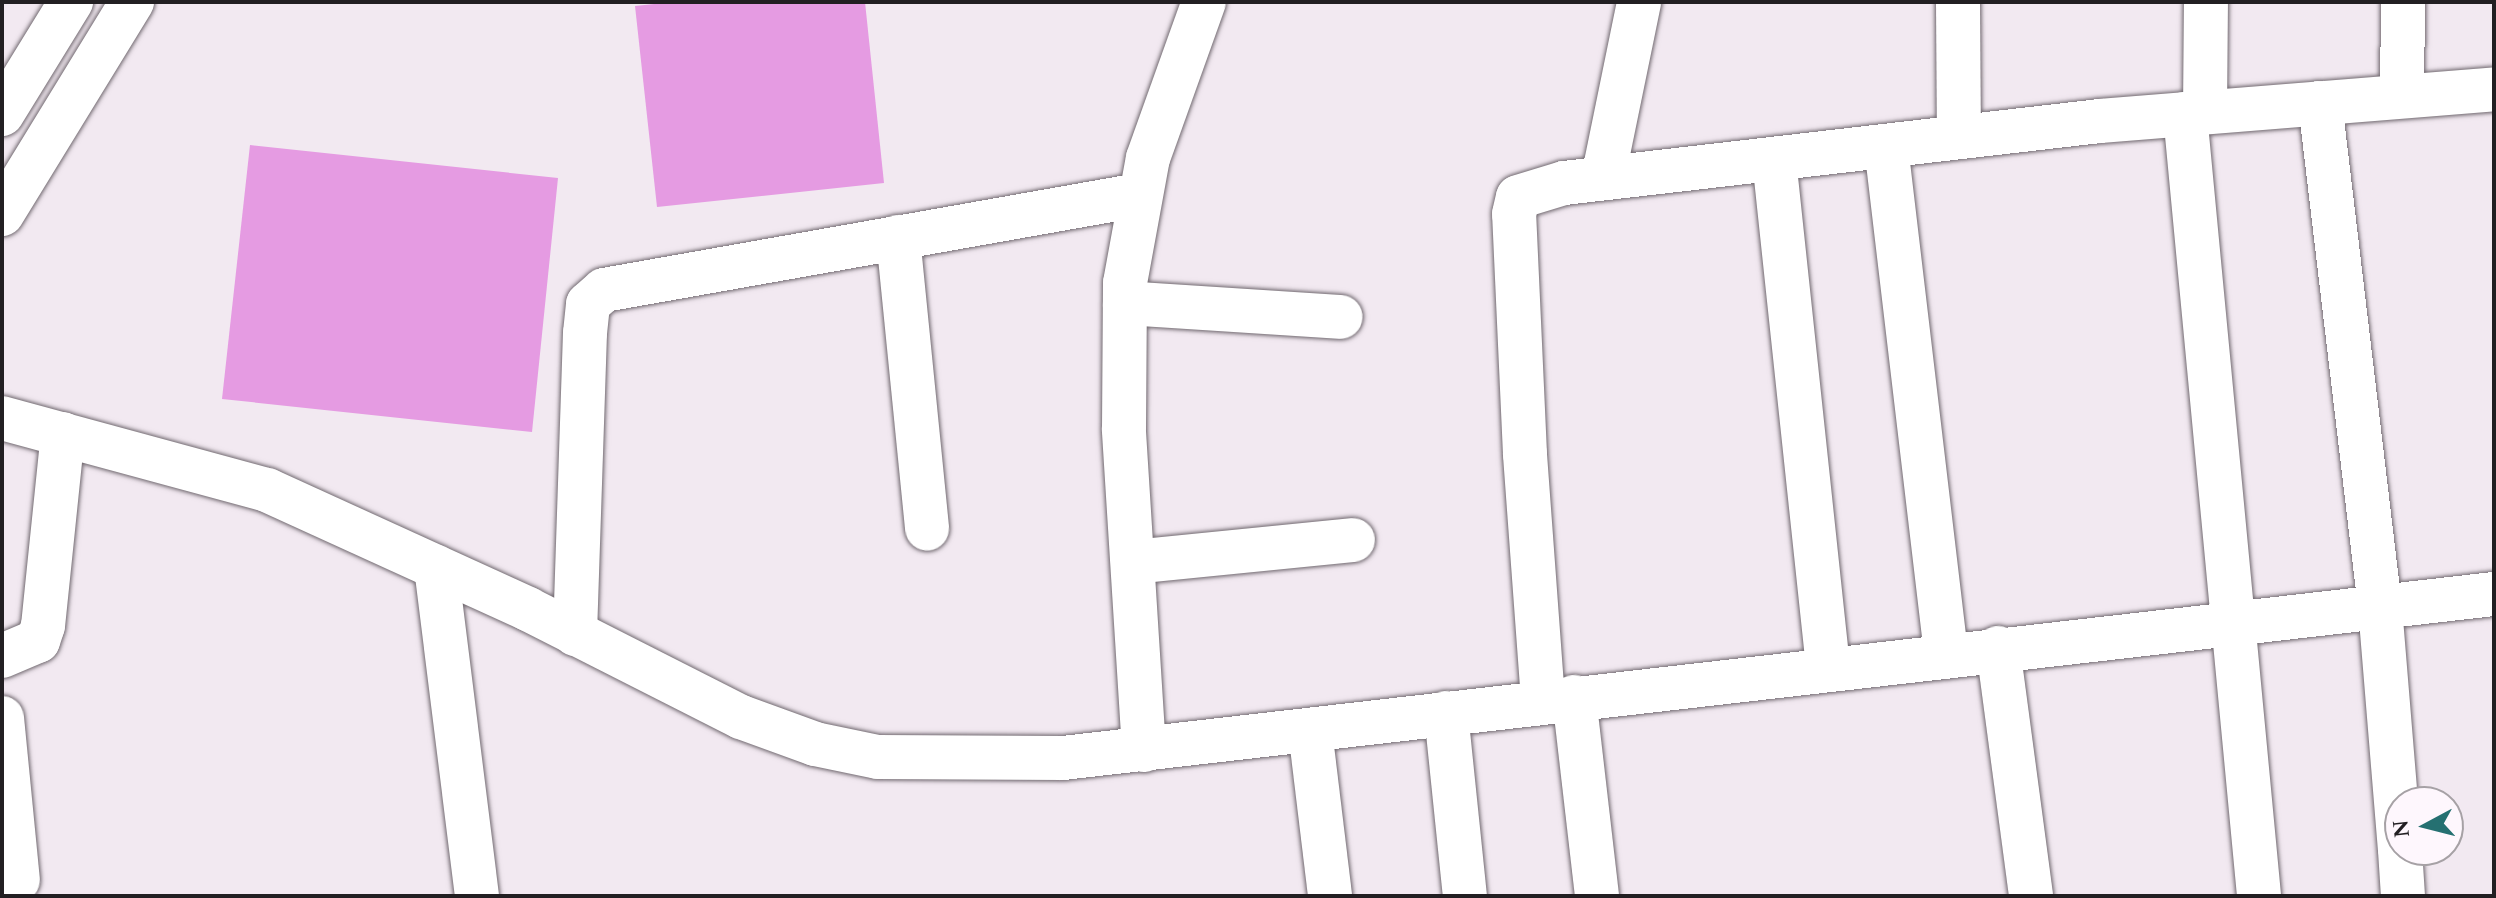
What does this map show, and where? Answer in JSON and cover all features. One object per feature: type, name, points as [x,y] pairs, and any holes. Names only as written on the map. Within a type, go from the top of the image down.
[{"type":"street","points":[[2,114],[71,2]]},
{"type":"street","points":[[2,214],[132,2]]},
{"type":"street","points":[[1144,750],[1133,562],[1125,303],[1139,195],[1204,2]]},
{"type":"street","points":[[1603,178],[1639,2]]},
{"type":"street","points":[[1958,2],[1959,137]]},
{"type":"street","points":[[2206,2],[2195,113],[2259,896]]},
{"type":"street","points":[[2402,96],[2403,2]]},
{"type":"street","points":[[1597,896],[1558,699],[1514,214],[1518,197],[1532,190],[1603,178],[1959,137],[2195,113],[2494,89]]},
{"type":"street","points":[[2320,103],[2380,607],[2395,786]]},
{"type":"street","points":[[1886,146],[1946,653]]},
{"type":"street","points":[[1774,159],[1828,667]]},
{"type":"street","points":[[575,634],[588,304],[604,290],[645,280],[1139,195]]},
{"type":"street","points":[[898,237],[927,529]]},
{"type":"street","points":[[1125,303],[1341,317]]},
{"type":"street","points":[[2,418],[267,490],[436,567],[741,717],[815,744],[878,757],[964,762],[1144,750],[1946,653],[2494,594]]},
{"type":"street","points":[[2,656],[38,641],[43,626],[63,434]]},
{"type":"street","points":[[1133,562],[1353,540]]},
{"type":"street","points":[[436,567],[477,896]]},
{"type":"street","points":[[1998,648],[2031,896]]},
{"type":"street","points":[[1446,713],[1465,896]]},
{"type":"street","points":[[2,718],[18,880]]},
{"type":"street","points":[[1310,730],[1330,896]]},
{"type":"street","points":[[2401,866],[2403,896]]},
{"type":"shaded area","points":[[673,2],[865,2],[884,183],[657,207],[635,6]]},
{"type":"shaded area","points":[[250,145],[558,178],[532,432],[222,399]]}]
